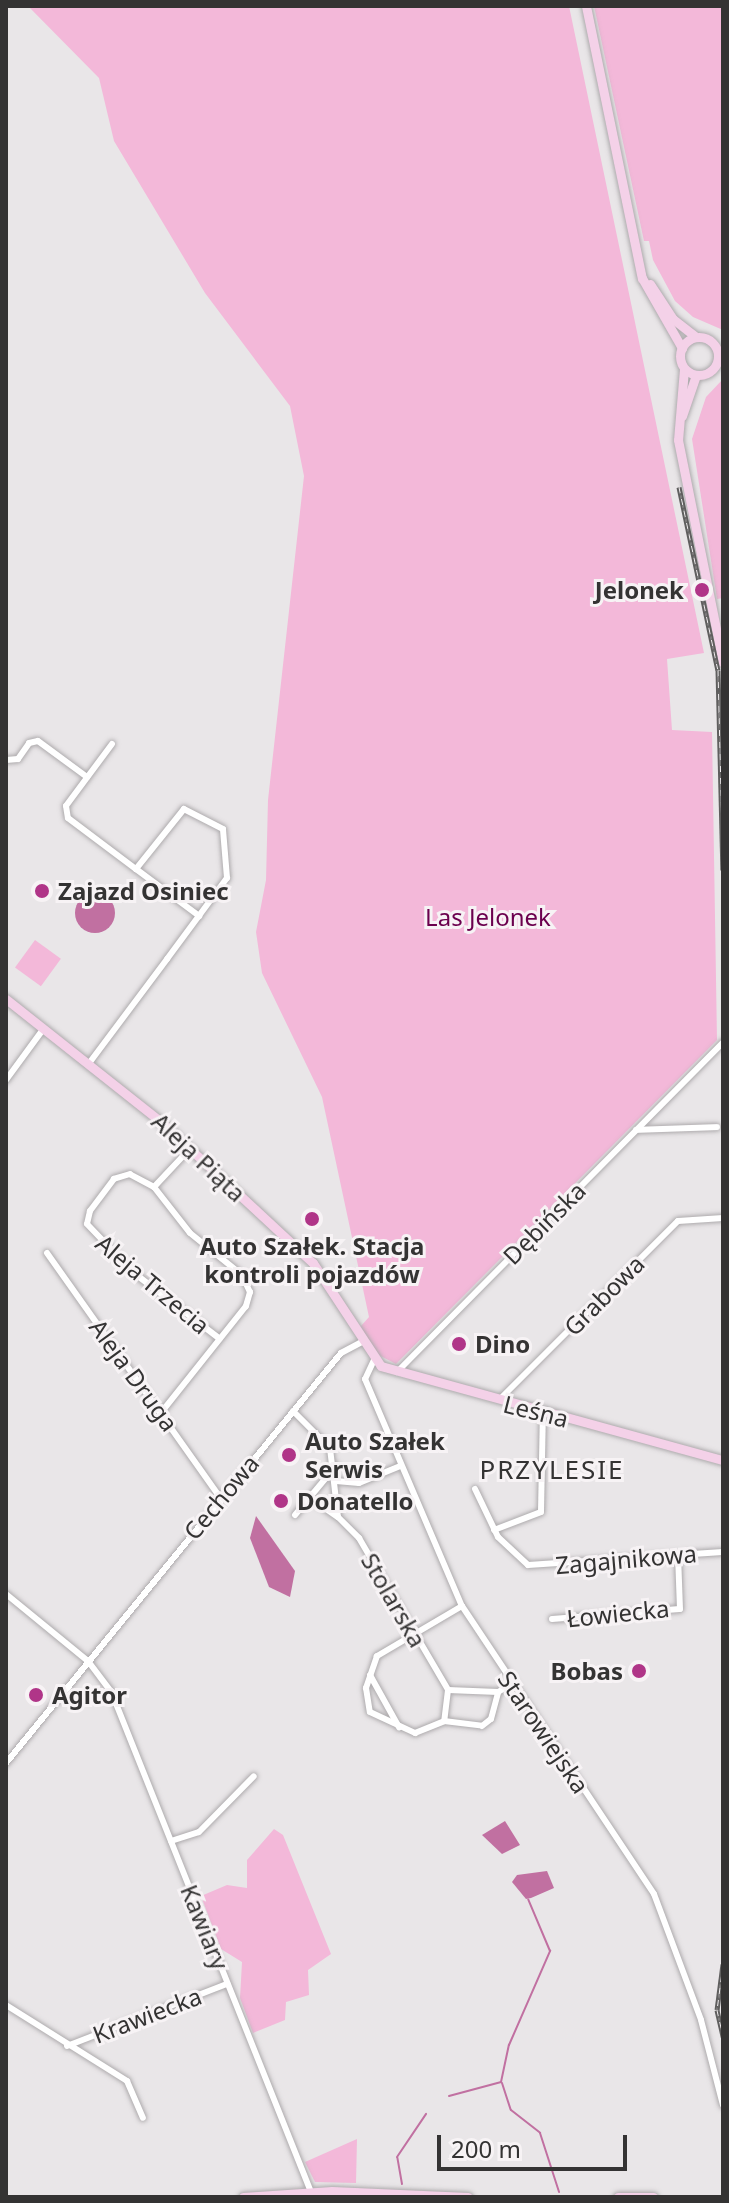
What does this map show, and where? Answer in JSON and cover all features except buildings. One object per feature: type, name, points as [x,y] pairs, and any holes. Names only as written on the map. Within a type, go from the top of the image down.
[{"type":"street","points":[[586,6],[646,291],[682,348],[684,369],[677,417],[680,451],[723,663]]},
{"type":"street","points":[[638,255],[665,310],[696,337],[719,344],[720,360],[711,371],[696,375],[684,369]]},
{"type":"street","points":[[682,348],[696,337]]},
{"type":"street","points":[[680,451],[683,412],[696,375]]},
{"type":"street","points":[[6,760],[18,759],[29,743],[38,741],[87,777]]},
{"type":"street","points":[[112,744],[66,806],[68,818],[199,916]]},
{"type":"street","points":[[90,1062],[227,878],[228,846],[221,826],[181,810],[136,869]]},
{"type":"street","name":"Aleja Piąta","points":[[6,999],[90,1062],[313,1263],[332,1285],[362,1342]]},
{"type":"street","points":[[6,1080],[45,1027]]},
{"type":"street","name":"Dębińska","points":[[397,1374],[723,1042]]},
{"type":"street","points":[[636,1130],[717,1127]]},
{"type":"street","points":[[161,1413],[248,1302],[250,1287],[242,1275],[185,1229],[154,1187],[184,1155]]},
{"type":"street","name":"Aleja Trzecia","points":[[154,1187],[130,1174],[118,1176],[90,1211],[88,1228],[134,1273],[220,1339]]},
{"type":"street","name":"Grabowa","points":[[498,1401],[678,1221],[723,1218]]},
{"type":"street","name":"Aleja Druga","points":[[47,1253],[220,1497]]},
{"type":"street","name":"Leśna","points":[[362,1342],[374,1360],[397,1374],[723,1460]]},
{"type":"street","name":"Cechowa","points":[[6,1763],[220,1497],[345,1349],[362,1342]]},
{"type":"street","name":"Starowiejska","points":[[374,1360],[365,1379],[462,1606],[510,1685],[624,1842],[654,1894],[701,2020],[723,2105]]},
{"type":"street","points":[[293,1411],[325,1441],[336,1466],[338,1517]]},
{"type":"street","points":[[494,1530],[542,1510],[543,1412]]},
{"type":"street","points":[[295,1515],[336,1466]]},
{"type":"street","points":[[336,1481],[359,1483],[400,1466]]},
{"type":"street","name":"Zagajnikowa","points":[[475,1489],[494,1530],[516,1557],[533,1566],[723,1552]]},
{"type":"street","name":"Stolarska","points":[[309,1497],[338,1517],[359,1538],[448,1690]]},
{"type":"street","name":"Łowiecka","points":[[552,1619],[680,1609],[678,1555]]},
{"type":"street","name":"Kawiary","points":[[6,1594],[88,1661],[111,1691],[312,2194]]},
{"type":"street","points":[[462,1606],[377,1656],[366,1693],[370,1712],[399,1727],[420,1733],[444,1721],[485,1725],[498,1692]]},
{"type":"street","points":[[370,1675],[399,1727]]},
{"type":"street","points":[[444,1721],[448,1690],[498,1692],[510,1685]]},
{"type":"street","points":[[171,1841],[199,1832],[254,1776]]},
{"type":"street","name":"Krawiecka","points":[[66,2047],[227,1984]]},
{"type":"street","name":"Krawiecka","points":[[6,2005],[66,2047],[127,2081],[143,2118]]},
{"type":"street","points":[[243,2197],[312,2194],[468,2197]]},
{"type":"street","points":[[618,2197],[653,2197]]},
{"type":"green space","name":"Las Jelonek","points":[[28,6],[569,6],[704,653],[667,659],[672,730],[712,732],[717,1040],[396,1364],[371,1351],[361,1326],[369,1317],[322,1097],[262,973],[256,932],[266,880],[268,800],[304,476],[290,406],[205,293],[114,141],[99,78]]},
{"type":"green space","points":[[594,6],[723,6],[723,330],[693,317],[675,301],[653,260],[649,241],[644,241]]},
{"type":"green space","points":[[723,379],[723,598],[717,599],[692,439],[706,397]]},
{"type":"green space","points":[[35,940],[61,959],[41,986],[15,968]]},
{"type":"green space","points":[[274,1829],[283,1835],[331,1954],[308,1970],[309,1995],[286,2002],[285,2020],[253,2033],[240,1998],[242,1962],[221,1949],[201,1896],[227,1885],[247,1888],[247,1860]]},
{"type":"green space","points":[[357,2139],[356,2183],[315,2182],[305,2162]]},
{"type":"shaded area","points":[[95,893],[109,899],[115,913],[109,927],[95,933],[81,927],[75,913],[81,899]]},
{"type":"shaded area","points":[[256,1516],[295,1571],[290,1597],[269,1587],[250,1538]]},
{"type":"shaded area","points":[[505,1821],[520,1845],[502,1854],[482,1835]]},
{"type":"shaded area","points":[[547,1871],[554,1888],[531,1898],[526,1899],[512,1882],[517,1875]]},
{"type":"waterway","points":[[449,2096],[501,2082],[509,2045],[550,1951],[528,1899]]},
{"type":"waterway","points":[[502,2083],[511,2110],[540,2133],[559,2192]]},
{"type":"waterway","points":[[402,2184],[397,2157],[426,2114]]},
{"type":"railway","points":[[679,487],[718,670],[723,870]]},
{"type":"railway","points":[[723,1964],[717,2010],[723,2037]]},
{"type":"place","name":"Jelonek","points":[[702,590]]},
{"type":"place","name":"Zajazd Osiniec","points":[[42,891]]},
{"type":"place","name":"Auto Szałek. Stacja kontroli pojazdów","points":[[312,1219]]},
{"type":"place","name":"Dino","points":[[459,1344]]},
{"type":"place","name":"Auto Szałek Serwis","points":[[289,1455]]},
{"type":"place","name":"Donatello","points":[[281,1501]]},
{"type":"place","name":"Bobas","points":[[639,1671]]},
{"type":"place","name":"Agitor","points":[[36,1695]]},
{"type":"district","name":"PRZYLESIE","points":[[552,1470]]}]
